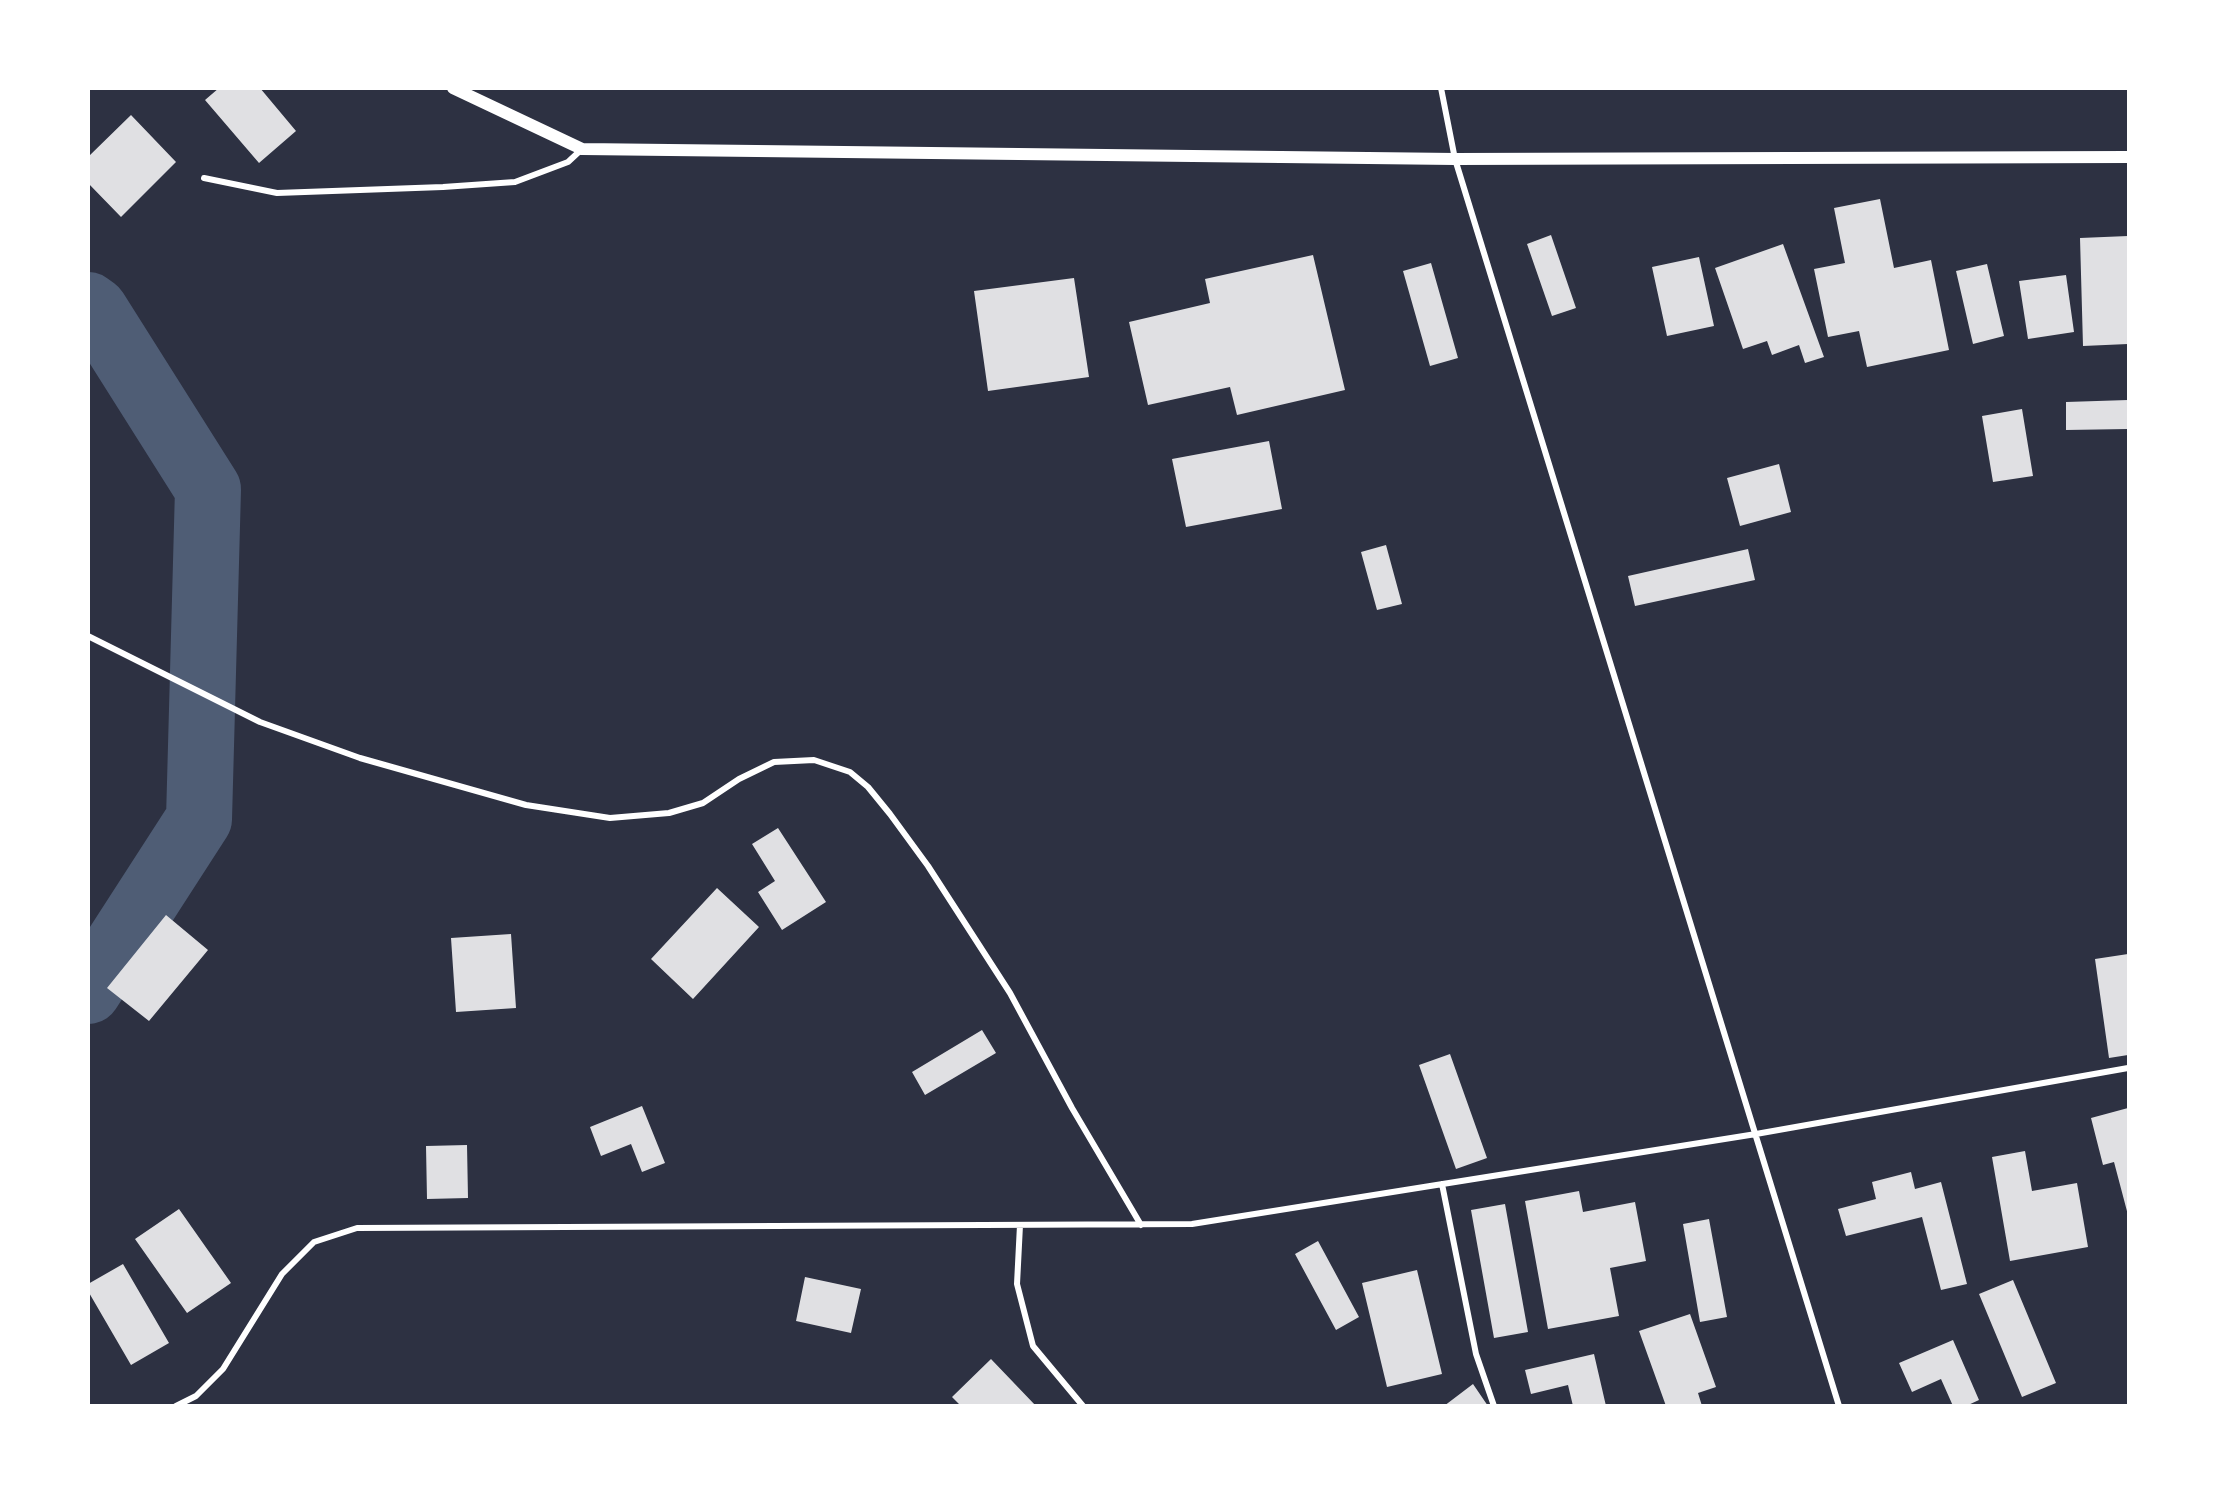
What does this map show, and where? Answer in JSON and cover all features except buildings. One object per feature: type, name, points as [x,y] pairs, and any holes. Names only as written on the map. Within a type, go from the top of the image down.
[{"type":"main road","points":[[453,88],[582,149],[1455,159],[2128,157]]},
{"type":"street","points":[[1441,88],[1455,159],[1839,1406]]},
{"type":"street","points":[[204,178],[277,194],[443,188],[515,182],[568,162],[582,149]]},
{"type":"street","points":[[88,636],[260,722],[360,758],[526,805],[610,818],[669,813],[703,802],[739,779],[774,762],[814,760],[850,772],[868,788],[890,814],[928,866],[1010,993],[1072,1108],[1141,1225]]},
{"type":"street","points":[[176,1406],[196,1396],[223,1369],[282,1274],[314,1242],[357,1228],[1192,1224],[1756,1134],[2128,1068]]},
{"type":"street","points":[[1442,1184],[1476,1354],[1494,1406]]},
{"type":"street","points":[[1020,1225],[1017,1284],[1033,1346],[1083,1406]]},
{"type":"waterway","points":[[88,305],[95,310],[208,489],[199,819],[88,991]]}]
